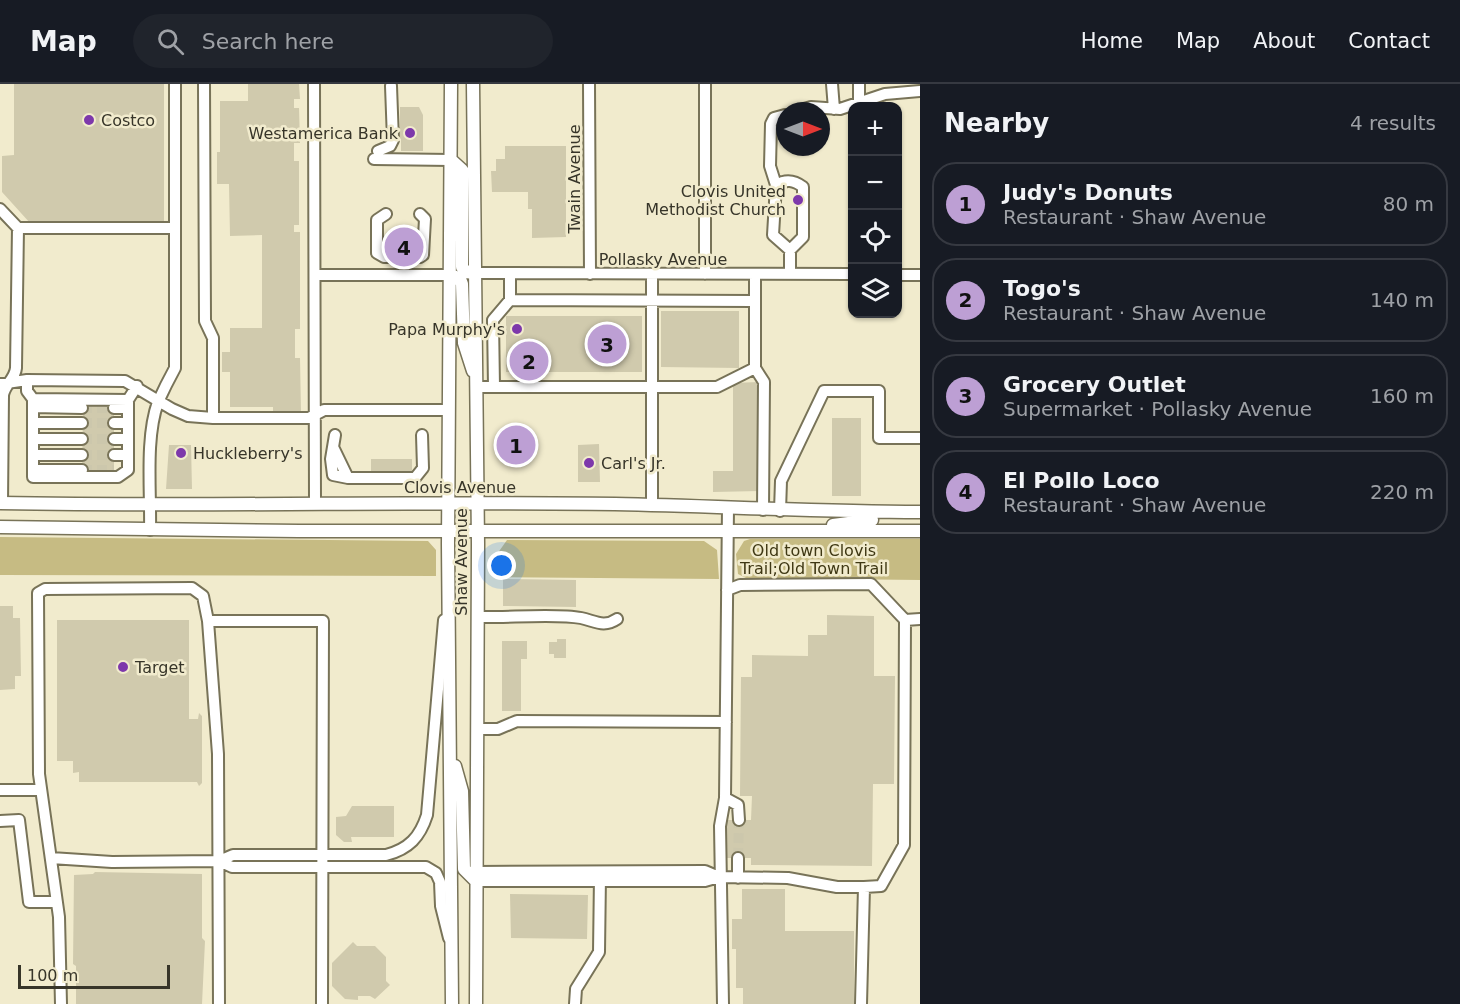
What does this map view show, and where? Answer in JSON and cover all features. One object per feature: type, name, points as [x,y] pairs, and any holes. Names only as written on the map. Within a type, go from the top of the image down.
[{"type":"main road","name":"Shaw Avenue","points":[[451,84],[452,275],[448,568],[452,1004]]},
{"type":"main road","name":"Shaw Avenue","points":[[473,84],[474,273],[478,387],[476,1004]]},
{"type":"main road","points":[[452,160],[462,170],[462,267],[466,272],[474,273]]},
{"type":"main road","points":[[452,275],[460,279],[462,284],[464,343],[478,387]]},
{"type":"main road","name":"Clovis Avenue","points":[[1,503],[150,506],[315,502],[652,505],[920,514]]},
{"type":"main road","points":[[802,530],[859,520],[912,520],[920,514]]},
{"type":"main road","points":[[0,527],[150,530],[920,531]]},
{"type":"main road","points":[[450,751],[462,791],[464,869],[476,877]]},
{"type":"street","points":[[150,530],[151,455],[159,401],[175,368],[175,84]]},
{"type":"street","points":[[204,84],[206,321],[213,338],[213,418]]},
{"type":"street","points":[[314,84],[315,502]]},
{"type":"street","name":"Twain Avenue","points":[[589,84],[590,274]]},
{"type":"street","points":[[705,84],[705,274]]},
{"type":"street","points":[[832,84],[834,109]]},
{"type":"street","points":[[859,84],[859,102]]},
{"type":"street","points":[[391,86],[393,140],[390,146],[376,155],[452,160]]},
{"type":"street","points":[[861,102],[885,89],[920,91]]},
{"type":"street","points":[[830,109],[840,110],[848,107]]},
{"type":"street","points":[[776,117],[771,124],[770,166],[776,185],[773,235],[790,250]]},
{"type":"street","points":[[776,185],[786,181],[796,181],[803,187],[802,237],[790,250],[790,274]]},
{"type":"street","points":[[0,209],[18,228],[16,368],[14,378],[4,384]]},
{"type":"street","points":[[386,214],[377,220],[377,253],[384,258],[423,255],[425,219],[420,214]]},
{"type":"street","points":[[18,228],[175,228]]},
{"type":"street","name":"Pollasky Avenue","points":[[474,273],[848,274]]},
{"type":"street","points":[[494,387],[493,320],[510,300],[510,274]]},
{"type":"street","points":[[652,274],[652,505]]},
{"type":"street","points":[[755,274],[755,368],[764,382],[763,510]]},
{"type":"street","points":[[315,275],[452,275]]},
{"type":"street","points":[[902,275],[920,275]]},
{"type":"street","points":[[510,300],[754,301]]},
{"type":"street","points":[[478,387],[717,387],[755,368]]},
{"type":"street","points":[[4,384],[27,380],[118,380],[137,386],[188,416],[213,418],[309,418],[324,410],[449,410]]},
{"type":"street","points":[[27,380],[27,391],[33,403],[33,477],[118,477],[128,470]]},
{"type":"street","points":[[1,503],[4,384]]},
{"type":"street","points":[[128,470],[128,404],[137,386]]},
{"type":"street","points":[[780,511],[781,481],[824,391],[879,391],[879,438],[920,438]]},
{"type":"street","points":[[33,403],[128,404]]},
{"type":"street","points":[[33,403],[82,408]]},
{"type":"street","points":[[114,408],[128,404]]},
{"type":"street","points":[[33,423],[82,423]]},
{"type":"street","points":[[114,423],[128,423]]},
{"type":"street","points":[[335,435],[333,447],[348,478],[414,478],[419,476],[423,468],[422,435]]},
{"type":"street","points":[[33,439],[82,439]]},
{"type":"street","points":[[114,439],[128,439]]},
{"type":"street","points":[[33,455],[82,455]]},
{"type":"street","points":[[114,455],[128,455]]},
{"type":"street","points":[[33,470],[82,470]]},
{"type":"street","points":[[114,470],[128,470]]},
{"type":"street","points":[[723,1004],[722,891],[719,877],[720,826],[725,798],[728,508]]},
{"type":"street","points":[[51,858],[112,862],[219,861],[233,855],[322,856],[394,853],[409,845],[423,827],[429,800],[448,568]]},
{"type":"street","points":[[476,877],[600,876],[705,881],[719,877],[788,878],[837,887],[881,886],[904,845],[905,620],[871,584],[740,585],[727,590]]},
{"type":"street","points":[[61,1004],[57,902],[40,790],[38,593],[45,589],[192,588],[203,596],[208,621],[217,727],[219,1004]]},
{"type":"street","points":[[478,617],[580,618],[598,624],[610,624],[616,619]]},
{"type":"street","points":[[905,620],[920,619]]},
{"type":"street","points":[[208,621],[323,621],[322,1004]]},
{"type":"street","points":[[477,729],[498,729],[517,721],[726,722]]},
{"type":"street","points":[[0,790],[40,790]]},
{"type":"street","points":[[725,798],[738,805],[739,820]]},
{"type":"street","points":[[0,820],[19,820],[29,902],[57,902]]},
{"type":"street","points":[[738,858],[738,878]]},
{"type":"street","points":[[219,861],[232,867],[432,869],[441,882],[441,906],[452,950]]},
{"type":"street","points":[[574,1004],[576,989],[599,952],[600,876]]},
{"type":"street","points":[[861,1004],[864,887]]},
{"type":"green space","points":[[0,537],[428,541],[436,550],[436,576],[0,575]]},
{"type":"green space","name":"Old town Clovis Trail;Old Town Trail","points":[[750,539],[920,539],[920,580],[746,578],[738,574],[736,554],[744,541]]},
{"type":"green space","name":"Old town Clovis Trail;Old Town Trail","points":[[507,540],[704,541],[717,550],[719,579],[493,577],[495,557]]},
{"type":"building","name":"Costco","points":[[14,84],[164,84],[164,223],[30,223],[2,192],[2,156],[14,155]]},
{"type":"building","points":[[248,84],[299,84],[300,99],[294,99],[294,108],[299,108],[300,143],[294,143],[294,161],[299,161],[299,225],[294,225],[294,232],[300,232],[300,329],[295,329],[295,358],[300,358],[301,414],[273,414],[273,407],[230,407],[230,372],[222,372],[222,352],[230,352],[230,328],[262,328],[262,235],[230,236],[229,184],[217,184],[217,152],[220,152],[220,101],[248,101]]},
{"type":"building","points":[[400,107],[419,107],[423,115],[423,151],[401,151],[401,139],[390,139],[390,127],[400,127]]},
{"type":"building","points":[[505,146],[566,146],[566,237],[532,238],[532,209],[528,209],[528,192],[492,192],[491,171],[496,171],[496,159],[505,159]]},
{"type":"building","points":[[388,239],[420,239],[419,255],[388,255]]},
{"type":"building","points":[[661,311],[739,311],[739,368],[661,367]]},
{"type":"building","points":[[506,316],[642,316],[642,372],[506,372]]},
{"type":"building","points":[[759,382],[760,491],[713,492],[713,471],[733,471],[733,383]]},
{"type":"building","points":[[83,405],[114,405],[114,478],[82,478]]},
{"type":"building","points":[[832,418],[861,418],[861,496],[832,496]]},
{"type":"building","points":[[501,439],[530,439],[530,452],[501,452]]},
{"type":"building","name":"Carl's Jr.","points":[[599,444],[600,482],[578,482],[578,445]]},
{"type":"building","points":[[169,445],[191,445],[192,489],[166,489]]},
{"type":"building","points":[[371,459],[412,459],[412,478],[371,473]]},
{"type":"building","points":[[503,579],[576,580],[576,607],[503,606]]},
{"type":"building","points":[[0,606],[13,606],[13,618],[20,618],[21,676],[15,676],[15,689],[0,690]]},
{"type":"building","points":[[827,615],[874,616],[874,676],[895,676],[894,784],[873,784],[872,866],[751,865],[751,858],[727,858],[727,820],[751,820],[752,796],[740,796],[741,677],[752,677],[752,655],[808,656],[808,635],[827,635]]},
{"type":"building","name":"Target","points":[[57,620],[189,620],[189,719],[198,719],[199,713],[202,716],[202,783],[199,786],[197,782],[79,782],[79,772],[73,773],[73,761],[57,761]]},
{"type":"building","points":[[557,639],[566,639],[566,658],[554,658],[554,654],[549,654],[549,642],[557,642]]},
{"type":"building","points":[[502,641],[527,641],[527,659],[521,659],[521,711],[502,711]]},
{"type":"building","points":[[352,806],[394,806],[394,837],[351,837],[352,842],[344,842],[336,835],[336,817],[346,816]]},
{"type":"building","points":[[95,872],[202,874],[202,938],[205,941],[202,1004],[76,1004],[76,966],[73,964],[74,875]]},
{"type":"building","points":[[742,889],[785,889],[785,931],[854,931],[854,1004],[743,1004],[743,988],[736,988],[736,949],[732,949],[732,919],[742,919]]},
{"type":"building","points":[[510,894],[588,895],[587,939],[511,938]]},
{"type":"building","points":[[353,942],[357,946],[375,946],[386,957],[386,981],[390,985],[375,999],[370,996],[358,996],[358,1000],[345,999],[332,986],[332,963]]},
{"type":"tunnel","points":[[82,408],[114,408]]},
{"type":"tunnel","points":[[82,423],[114,423]]},
{"type":"tunnel","points":[[82,439],[114,439]]},
{"type":"tunnel","points":[[82,455],[114,455]]},
{"type":"tunnel","points":[[82,470],[114,470]]},
{"type":"tunnel","points":[[738,858],[739,820]]},
{"type":"place","name":"Costco","points":[[89,120]]},
{"type":"place","name":"Westamerica Bank","points":[[410,133]]},
{"type":"place","name":"Clovis United Methodist Church","points":[[798,200]]},
{"type":"place","name":"El Pollo Loco","points":[[404,247]]},
{"type":"place","name":"Papa Murphy's","points":[[517,329]]},
{"type":"place","name":"Grocery Outlet","points":[[607,344]]},
{"type":"place","name":"Togo's","points":[[529,361]]},
{"type":"place","name":"Judy's Donuts","points":[[516,445]]},
{"type":"place","name":"Huckleberry's","points":[[181,453]]},
{"type":"place","name":"Carl's Jr.","points":[[589,463]]},
{"type":"place","name":"Target","points":[[123,667]]}]
